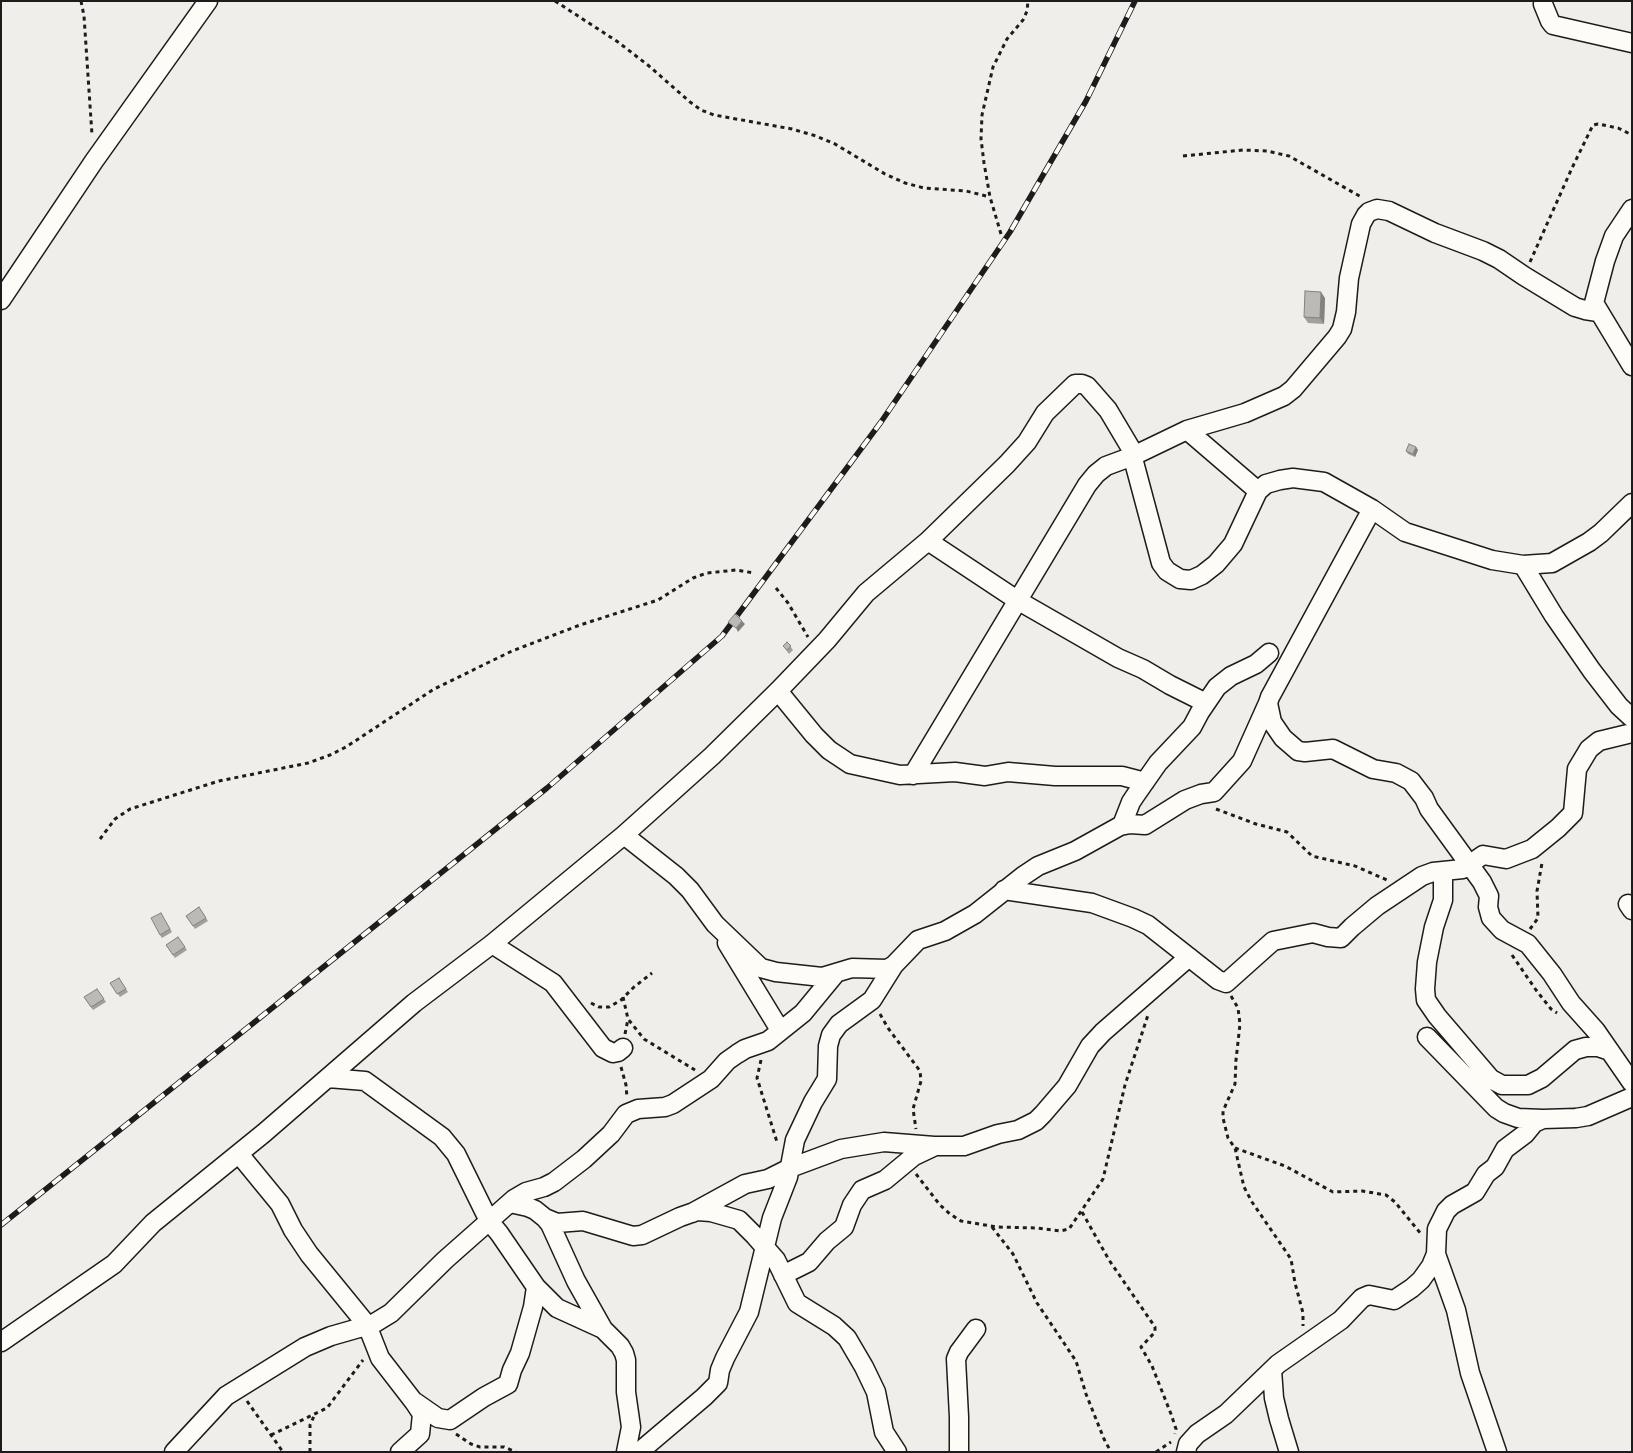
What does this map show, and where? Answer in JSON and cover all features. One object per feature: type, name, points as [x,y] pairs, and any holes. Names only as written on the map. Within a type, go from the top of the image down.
[{"type":"street","points":[[1,300],[94,161],[208,1]]},
{"type":"street","points":[[1543,4],[1553,25],[1632,43]]},
{"type":"street","points":[[1632,208],[1614,236],[1605,261],[1594,304],[1632,366]]},
{"type":"street","points":[[913,774],[1087,485],[1096,474],[1106,466],[1133,456],[1187,430],[1246,413],[1271,403],[1294,389],[1342,328],[1349,278],[1361,224],[1370,212],[1377,209],[1390,211],[1435,233],[1499,258],[1524,276],[1575,307],[1598,312]]},
{"type":"street","points":[[1,1342],[114,1264],[153,1223],[239,1154],[414,1003],[492,944],[624,835],[712,756],[778,691],[827,640],[866,593],[928,541],[1016,456],[1045,413],[1075,384],[1087,386],[1108,410],[1130,447],[1161,563],[1168,571],[1180,579],[1191,580],[1202,575],[1216,564],[1232,544],[1258,491],[1266,484],[1280,480],[1294,478],[1324,482],[1405,532],[1492,560],[1523,564],[1552,563],[1602,533],[1632,503]]},
{"type":"street","points":[[1187,430],[1258,491]]},
{"type":"street","points":[[639,1452],[704,1398],[718,1383],[720,1370],[725,1358],[749,1312],[772,1218],[788,1177],[795,1140],[827,1079],[830,1035],[839,1024],[867,1005],[878,992],[894,965],[918,940],[945,931],[975,914],[1004,890],[1038,866],[1075,851],[1122,825],[1145,825],[1185,800],[1216,790],[1242,761],[1268,703],[1372,510]]},
{"type":"street","points":[[928,541],[1017,600],[1118,658],[1143,669],[1206,703]]},
{"type":"street","points":[[1523,564],[1554,616],[1592,671],[1619,706],[1632,718]]},
{"type":"street","points":[[1122,825],[1131,802],[1158,763],[1192,727],[1206,703],[1222,682],[1256,664],[1269,653]]},
{"type":"street","points":[[778,691],[814,735],[843,761],[850,764],[900,776],[955,772],[985,776],[1008,772],[1055,776],[1122,776],[1145,782]]},
{"type":"street","points":[[1268,703],[1269,713],[1276,729],[1298,751],[1333,749],[1373,769],[1396,773],[1411,780],[1424,798],[1428,809],[1470,863],[1488,893],[1488,907],[1491,918],[1502,930],[1528,944],[1552,974],[1571,1003],[1596,1031],[1632,1082]]},
{"type":"street","points":[[1004,890],[1092,903],[1148,925],[1188,958],[1224,983],[1229,981],[1273,941],[1312,932],[1328,937],[1341,938],[1377,906],[1422,876],[1433,872],[1463,869],[1486,855],[1503,859],[1532,849],[1572,813],[1577,769],[1589,750],[1599,741],[1632,733]]},
{"type":"street","points":[[624,835],[676,876],[690,890],[715,924],[774,1036]]},
{"type":"street","points":[[1443,871],[1443,900],[1434,927],[1427,962],[1426,1000],[1437,1016],[1491,1079],[1502,1084],[1528,1085],[1542,1078],[1575,1050],[1592,1047],[1610,1051]]},
{"type":"street","points":[[715,924],[761,968],[776,972],[822,977],[852,968],[879,970],[887,969],[894,965]]},
{"type":"street","points":[[492,944],[553,983],[604,1048],[613,1053],[623,1048]]},
{"type":"street","points":[[510,1203],[528,1207],[557,1223],[583,1221],[628,1235],[638,1236],[692,1213],[745,1184],[766,1180],[789,1168],[841,1149],[884,1142],[928,1146],[964,1146],[998,1134],[1018,1130],[1036,1121],[1067,1086],[1090,1046],[1103,1032],[1188,958]]},
{"type":"street","points":[[369,1331],[373,1324],[390,1313],[445,1260],[510,1203],[526,1192],[544,1188],[584,1159],[611,1134],[626,1114],[638,1109],[665,1107],[673,1104],[711,1079],[727,1061],[745,1049],[774,1036],[802,1013],[836,973]]},
{"type":"street","points":[[1428,1037],[1496,1108],[1518,1118],[1576,1118],[1588,1116],[1632,1097]]},
{"type":"street","points":[[328,1078],[365,1081],[442,1138],[456,1154],[489,1222],[499,1233],[536,1287],[557,1308],[603,1329]]},
{"type":"street","points":[[1497,1452],[1470,1373],[1456,1310],[1436,1254],[1437,1229],[1446,1211],[1452,1205],[1475,1192],[1486,1174],[1495,1167],[1505,1149],[1542,1118]]},
{"type":"street","points":[[784,1275],[810,1262],[827,1241],[844,1227],[852,1205],[862,1190],[885,1180],[904,1162],[928,1146]]},
{"type":"street","points":[[239,1154],[280,1204],[293,1230],[309,1254],[369,1331],[380,1358],[422,1414],[420,1434],[400,1452]]},
{"type":"street","points":[[692,1213],[702,1210],[735,1218],[744,1223],[776,1260],[799,1305],[834,1326],[847,1338],[876,1392],[884,1432],[897,1452]]},
{"type":"street","points":[[545,1218],[550,1224],[576,1281],[603,1329],[620,1346],[626,1360],[626,1392],[631,1427],[626,1452]]},
{"type":"street","points":[[1186,1452],[1188,1444],[1197,1434],[1226,1414],[1272,1370],[1341,1320],[1365,1295],[1394,1300],[1412,1288],[1426,1273],[1436,1254]]},
{"type":"street","points":[[414,1402],[438,1418],[450,1420],[484,1397],[508,1384],[522,1344],[536,1287]]},
{"type":"street","points":[[958,1452],[959,1417],[956,1360],[959,1352],[976,1329]]},
{"type":"street","points":[[174,1452],[226,1396],[305,1347],[332,1336],[369,1331]]},
{"type":"street","points":[[1272,1370],[1274,1398],[1289,1452]]},
{"type":"path","points":[[81,1],[84,16],[94,161]]},
{"type":"path","points":[[555,1],[618,42],[702,110],[714,115],[792,128],[816,136],[835,144],[885,174],[905,183],[924,188],[966,190],[990,197]]},
{"type":"path","points":[[1001,234],[990,197],[984,163],[981,139],[982,115],[993,67],[1006,40],[1023,20],[1027,11],[1028,1]]},
{"type":"path","points":[[1524,276],[1541,234],[1593,125],[1598,124],[1618,128],[1632,135]]},
{"type":"path","points":[[1182,156],[1243,150],[1267,151],[1289,156],[1383,210]]},
{"type":"path","points":[[100,838],[115,819],[130,809],[219,781],[308,763],[330,755],[346,747],[434,689],[512,651],[580,625],[658,600],[693,578],[708,573],[736,570],[754,573]]},
{"type":"path","points":[[776,588],[788,603],[816,650]]},
{"type":"path","points":[[1212,807],[1256,824],[1287,832],[1312,856],[1355,866],[1383,879],[1408,885]]},
{"type":"path","points":[[1519,940],[1538,918],[1537,890],[1544,840]]},
{"type":"path","points":[[584,999],[604,1008],[623,997],[652,974]]},
{"type":"path","points":[[1224,983],[1240,1015],[1234,1074],[1235,1084],[1223,1111],[1228,1138],[1235,1148],[1244,1187],[1293,1264],[1295,1283],[1303,1314],[1301,1330]]},
{"type":"path","points":[[878,992],[877,1006],[882,1019],[920,1070],[921,1081],[913,1109],[916,1128],[928,1146]]},
{"type":"path","points":[[904,1162],[940,1205],[961,1221],[991,1226],[1064,1231],[1072,1226],[1106,1172],[1109,1150],[1126,1085],[1148,1016],[1145,995]]},
{"type":"path","points":[[623,997],[628,1019],[644,1039],[711,1079]]},
{"type":"path","points":[[774,1036],[757,1073],[757,1078],[770,1124],[789,1168]]},
{"type":"path","points":[[1235,1148],[1285,1166],[1333,1192],[1362,1191],[1389,1196],[1436,1254]]},
{"type":"path","points":[[1082,1212],[1109,1260],[1154,1327],[1154,1332],[1142,1345],[1142,1349],[1152,1366],[1176,1429],[1172,1440],[1156,1452]]},
{"type":"path","points":[[991,1226],[1013,1254],[1037,1303],[1076,1361],[1086,1394],[1111,1452]]},
{"type":"path","points":[[271,1435],[316,1414],[332,1403],[361,1365],[369,1331]]},
{"type":"path","points":[[238,1389],[283,1452]]},
{"type":"path","points":[[310,1452],[310,1425],[312,1418],[316,1414]]},
{"type":"path","points":[[438,1418],[471,1444],[480,1447],[504,1448],[516,1452]]},
{"type":"building","points":[[1305,291],[1321,292],[1320,318],[1304,317]]},
{"type":"building","points":[[1409,444],[1416,447],[1413,454],[1406,451]]},
{"type":"building","points":[[735,614],[742,621],[736,628],[728,622]]},
{"type":"building","points":[[787,642],[791,646],[787,650],[783,646]]},
{"type":"building","points":[[199,907],[206,918],[193,926],[186,916]]},
{"type":"building","points":[[161,913],[170,929],[160,935],[151,918]]},
{"type":"building","points":[[178,937],[185,947],[173,955],[166,945]]},
{"type":"building","points":[[119,978],[126,989],[117,994],[110,983]]},
{"type":"building","points":[[97,989],[104,999],[91,1007],[84,997]]},
{"type":"railway","points":[[1,1225],[547,788],[722,636],[881,422],[1010,232],[1086,101],[1135,1]]}]
